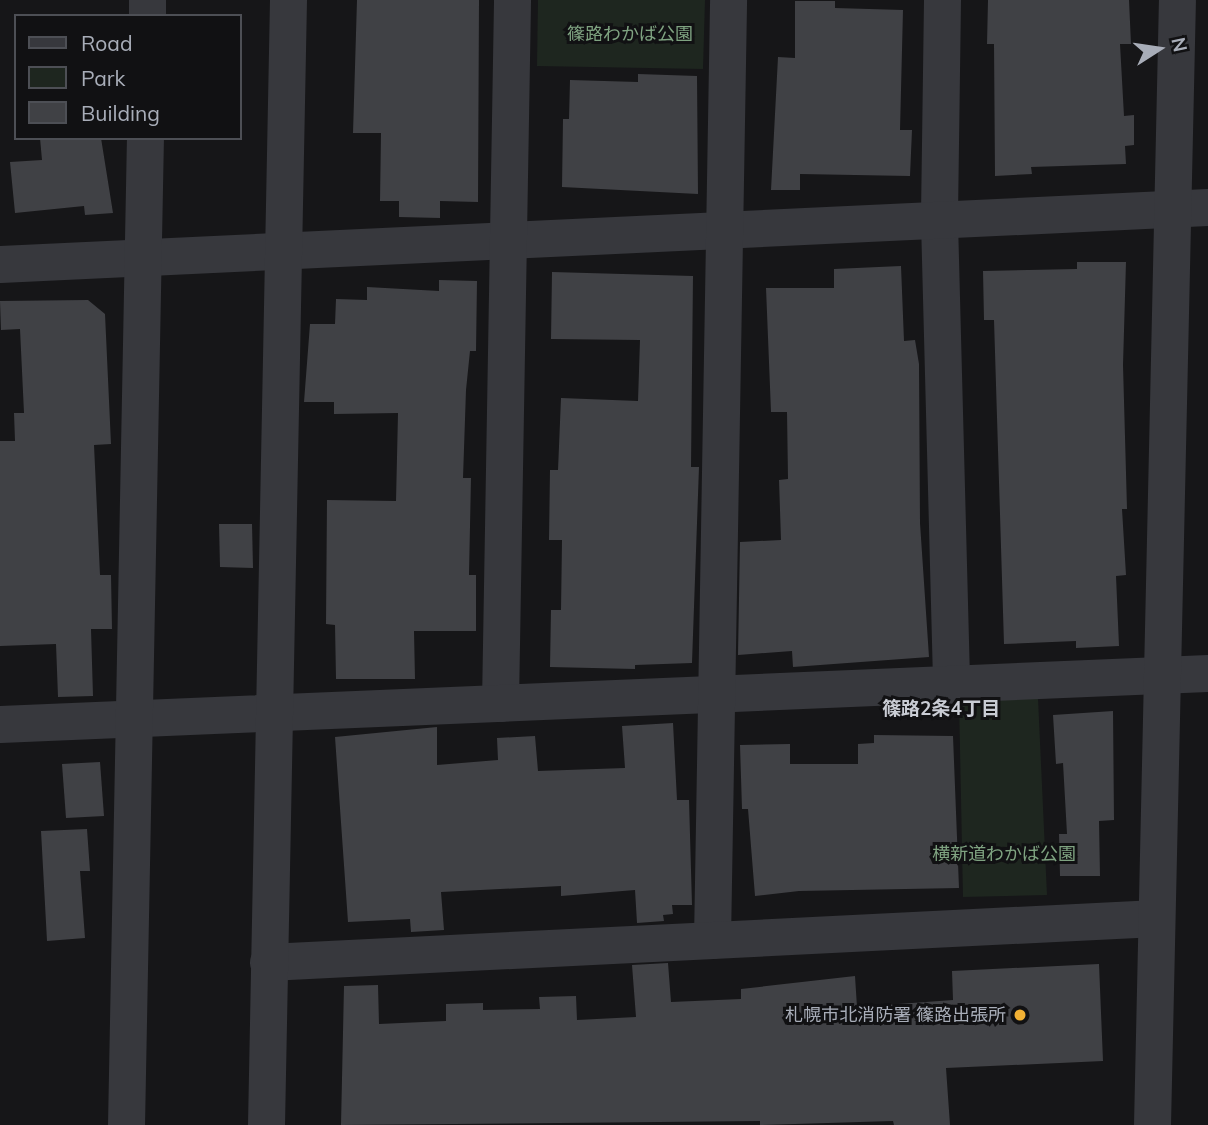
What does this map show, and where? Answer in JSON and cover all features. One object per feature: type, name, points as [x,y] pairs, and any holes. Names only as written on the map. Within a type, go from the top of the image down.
[{"type":"street","points":[[266,1125],[288,0]]},
{"type":"street","points":[[500,703],[512,0]]},
{"type":"street","points":[[712,940],[714,694],[728,0]]},
{"type":"street","points":[[942,0],[939,221],[951,685]]},
{"type":"street","points":[[1152,1125],[1162,675],[1190,208],[1177,0]]},
{"type":"street","points":[[126,1125],[136,719],[145,140]]},
{"type":"street","points":[[0,264],[1190,208]]},
{"type":"street","points":[[0,724],[1208,673]]},
{"type":"street","points":[[268,962],[1156,918]]},
{"type":"green space","name":"篠路わかば公園","points":[[538,0],[705,0],[703,69],[537,66]]},
{"type":"green space","name":"横新道わかば公園","points":[[1038,698],[1047,895],[963,897],[959,699]]},
{"type":"building","points":[[357,0],[479,0],[478,202],[440,201],[440,218],[399,217],[399,201],[380,201],[381,133],[353,133]]},
{"type":"building","points":[[988,0],[1129,0],[1131,44],[1120,44],[1124,116],[1134,115],[1134,145],[1125,146],[1126,164],[1031,167],[1032,174],[995,176],[994,44],[987,44]]},
{"type":"building","points":[[795,1],[835,1],[835,8],[903,10],[900,130],[912,130],[910,176],[800,174],[800,190],[771,190],[778,57],[795,58]]},
{"type":"building","points":[[638,74],[697,76],[698,194],[562,187],[563,119],[569,119],[570,80],[638,82]]},
{"type":"building","points":[[40,140],[101,140],[113,213],[85,215],[84,206],[15,213],[10,162],[42,160]]},
{"type":"building","points":[[1077,262],[1126,262],[1123,365],[1127,509],[1122,509],[1126,575],[1116,576],[1119,646],[1076,648],[1076,641],[1004,644],[994,320],[984,320],[983,271],[1077,269]]},
{"type":"building","points":[[901,266],[904,341],[915,340],[919,364],[920,523],[929,657],[793,667],[792,651],[738,655],[740,542],[781,540],[779,480],[788,479],[787,412],[771,412],[766,288],[834,288],[834,269]]},
{"type":"building","points":[[552,272],[693,276],[691,467],[699,467],[692,663],[635,665],[635,669],[550,667],[551,610],[561,610],[562,540],[549,540],[550,470],[558,470],[561,398],[638,401],[640,340],[551,339]]},
{"type":"building","points":[[439,280],[477,281],[476,351],[470,351],[466,390],[463,478],[471,478],[469,575],[476,575],[476,631],[414,631],[415,679],[336,679],[335,625],[326,624],[327,500],[396,501],[398,413],[334,414],[334,402],[304,402],[310,324],[335,324],[336,299],[367,300],[367,287],[439,291]]},
{"type":"building","points":[[88,300],[105,314],[111,444],[94,445],[100,575],[111,575],[112,629],[91,629],[93,696],[58,697],[56,644],[0,646],[0,441],[15,441],[14,413],[24,413],[20,329],[1,330],[0,301]]},
{"type":"building","points":[[219,524],[252,524],[253,568],[220,567]]},
{"type":"building","points":[[1113,711],[1114,820],[1099,821],[1100,876],[1060,876],[1059,834],[1067,834],[1063,763],[1056,764],[1053,715]]},
{"type":"building","points":[[673,723],[677,800],[689,800],[692,905],[672,905],[673,914],[663,915],[664,921],[637,923],[635,890],[561,896],[561,886],[441,892],[444,930],[411,932],[410,919],[348,922],[335,737],[437,727],[437,765],[498,760],[497,738],[535,736],[538,771],[625,768],[622,726]]},
{"type":"building","points":[[874,735],[953,736],[959,888],[799,891],[755,896],[748,809],[742,809],[740,745],[790,744],[790,764],[858,764],[858,744],[874,743]]},
{"type":"building","points":[[100,762],[104,816],[66,818],[62,764]]},
{"type":"building","points":[[87,829],[90,871],[80,871],[85,938],[47,941],[41,831]]},
{"type":"building","points":[[668,963],[671,1002],[741,999],[741,989],[855,976],[857,1007],[953,1000],[952,971],[1099,964],[1103,1061],[946,1068],[950,1125],[894,1125],[893,1121],[760,1125],[760,1121],[341,1125],[344,986],[378,985],[379,1024],[446,1021],[446,1004],[483,1003],[483,1010],[540,1009],[539,997],[576,996],[577,1020],[636,1017],[632,965]]},
{"type":"place","name":"札幌市北消防署 篠路出張所","points":[[1020,1015]]},
{"type":"district","name":"篠路2条4丁目","points":[[941,709]]}]
